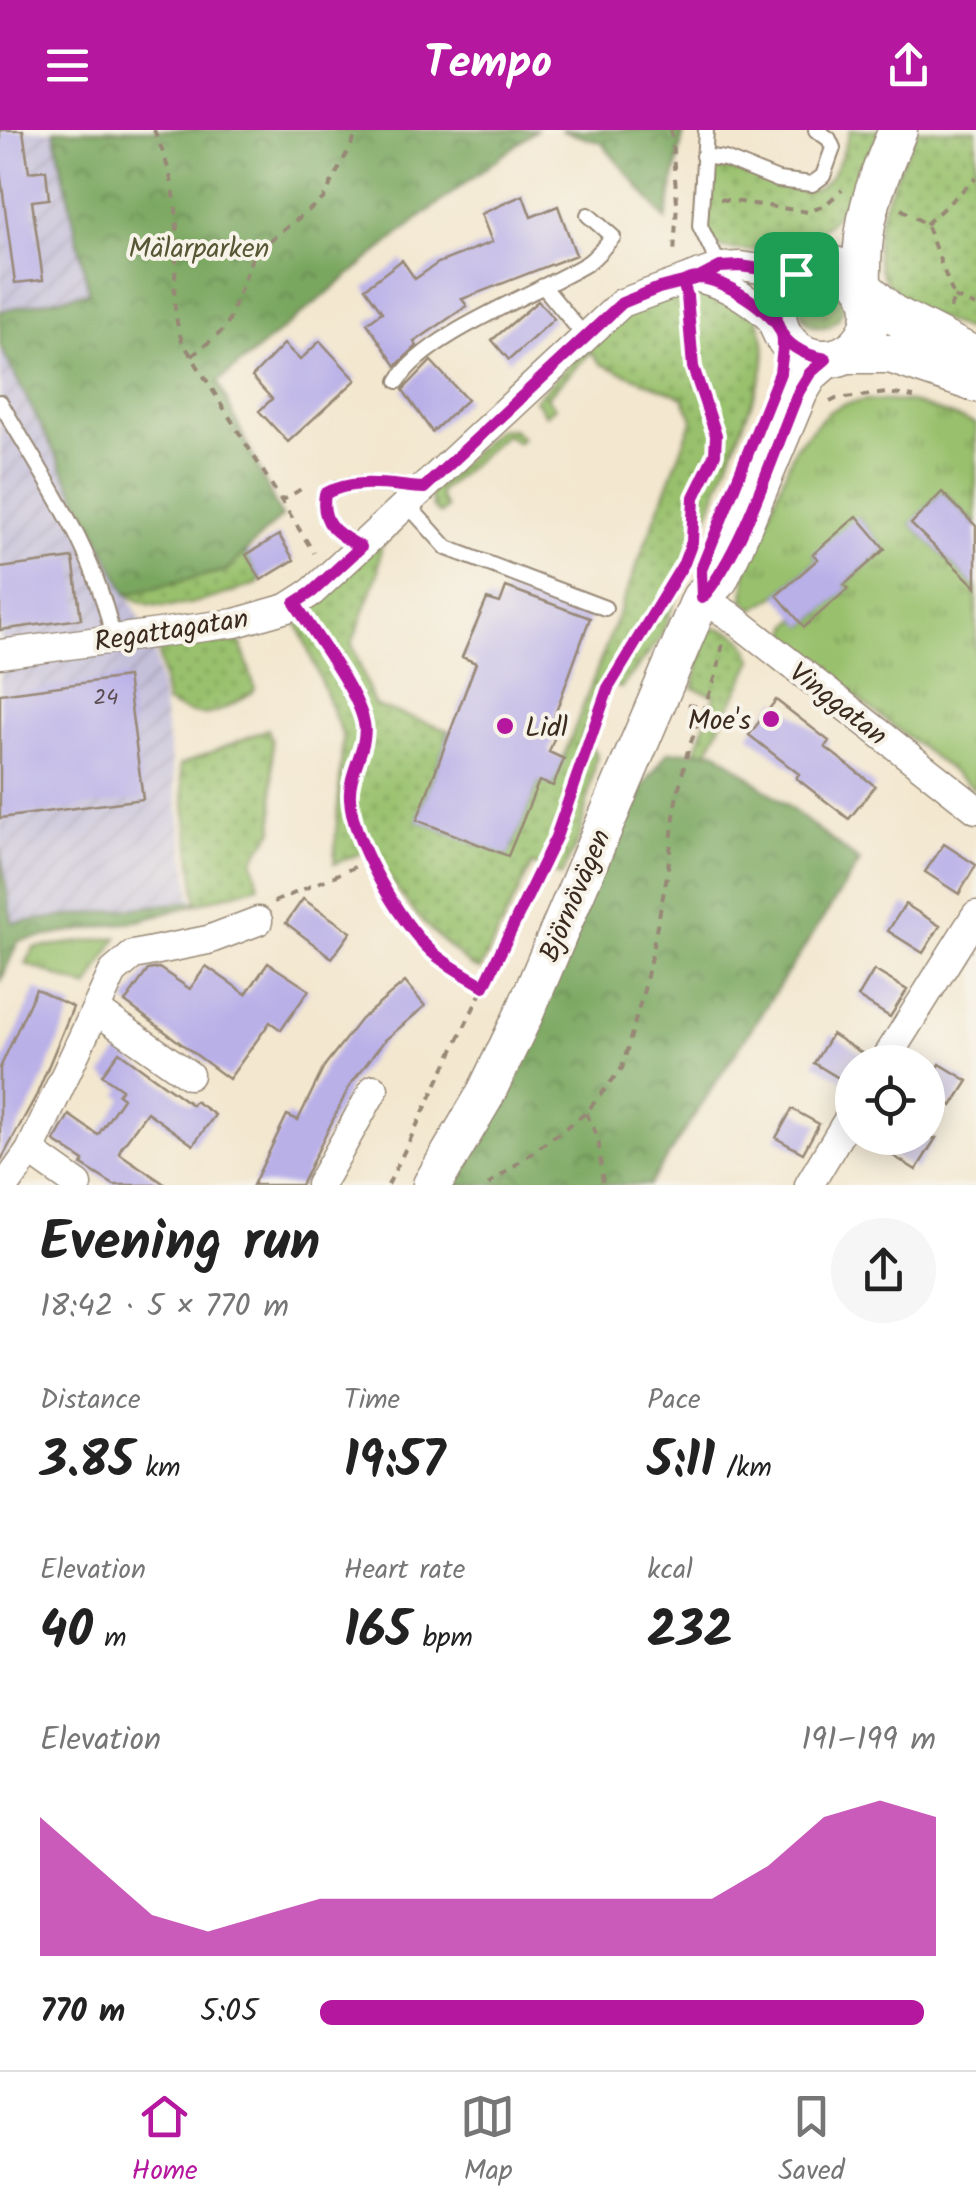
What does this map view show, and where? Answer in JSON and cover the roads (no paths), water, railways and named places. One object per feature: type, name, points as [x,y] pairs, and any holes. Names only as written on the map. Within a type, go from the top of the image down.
[{"type":"main road","points":[[836,357],[863,339],[869,326],[872,310],[865,288],[862,237],[872,193],[898,130]]},
{"type":"main road","points":[[872,193],[850,226],[783,288],[777,301],[781,333],[792,348],[806,356],[890,354],[976,383]]},
{"type":"main road","points":[[802,270],[828,265],[842,268],[892,314],[976,357]]},
{"type":"main road","name":"Björnövägen","points":[[702,598],[701,570],[780,373],[781,333]]},
{"type":"main road","name":"Björnövägen","points":[[432,1185],[484,1097],[524,1014],[702,598],[718,579],[735,544],[799,391],[810,373],[836,357]]},
{"type":"street","name":"Regattagatan","points":[[0,654],[235,623],[295,603],[312,592],[622,303],[740,266],[802,270]]},
{"type":"street","points":[[701,276],[756,303],[781,333]]},
{"type":"street","name":"Vinggatan","points":[[702,598],[729,614],[976,809]]},
{"type":"street","points":[[895,1045],[976,915]]},
{"type":"street","points":[[6,1185],[30,1151],[114,972],[133,955],[208,940],[258,921]]},
{"type":"street","points":[[96,1010],[189,1075]]},
{"type":"street","points":[[320,1185],[374,1088]]},
{"type":"street","points":[[809,1185],[835,1142]]},
{"type":"street","points":[[30,1151],[78,1185]]},
{"type":"lane","points":[[701,276],[706,130]]},
{"type":"lane","points":[[703,156],[725,159],[778,180],[812,184],[824,176],[833,148],[829,138],[816,130]]},
{"type":"lane","points":[[398,381],[407,365],[488,313],[590,262],[613,237],[588,216]]},
{"type":"lane","points":[[543,286],[586,338]]},
{"type":"lane","points":[[0,402],[82,545],[107,607],[113,639]]},
{"type":"lane","points":[[361,547],[328,524],[322,510],[325,494],[337,487],[354,484],[416,496],[447,548],[604,608]]},
{"type":"place","name":"Moe's","points":[[771,719]]},
{"type":"place","name":"Lidl","points":[[505,726]]},
{"type":"park label","name":"Mälarparken","points":[[199,247]]}]
